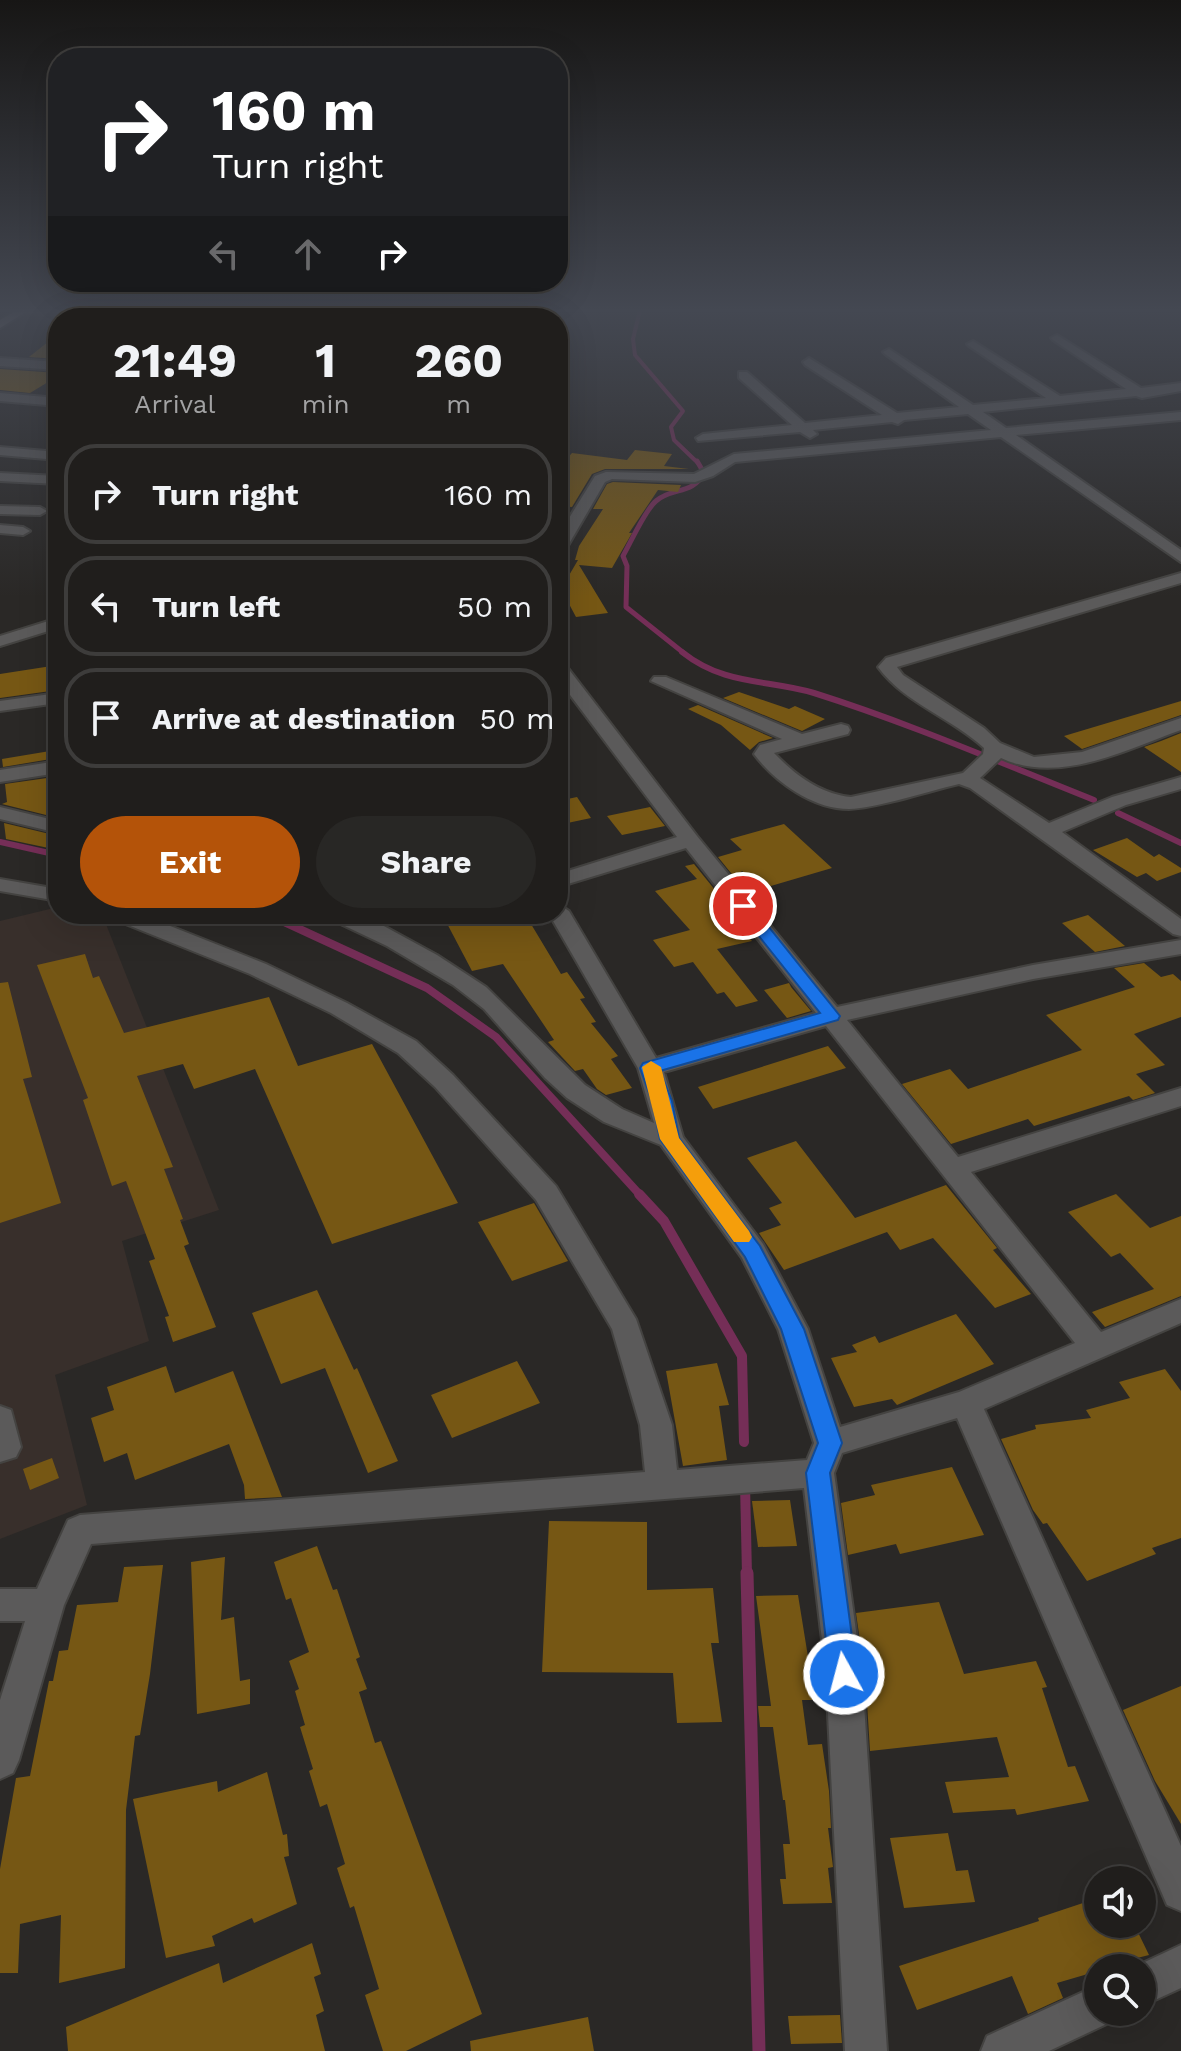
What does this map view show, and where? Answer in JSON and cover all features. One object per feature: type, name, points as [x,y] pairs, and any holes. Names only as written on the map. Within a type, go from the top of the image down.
[{"type":"street","points":[[777,406],[831,449]]},
{"type":"street","points":[[875,406],[927,440]]},
{"type":"street","points":[[966,406],[1008,432],[1181,557]]},
{"type":"street","points":[[703,438],[1003,406]]},
{"type":"street","points":[[1067,406],[1097,424]]},
{"type":"street","points":[[1164,408],[1179,416]]},
{"type":"street","points":[[568,531],[600,479],[605,476],[622,473],[702,477],[723,461],[1179,416]]},
{"type":"street","points":[[0,451],[48,455]]},
{"type":"street","points":[[0,477],[48,479]]},
{"type":"street","points":[[0,510],[40,511]]},
{"type":"street","points":[[0,529],[23,531]]},
{"type":"street","points":[[1181,578],[901,657],[887,667],[897,679],[977,732],[983,762],[1047,831],[1181,929]]},
{"type":"street","points":[[0,641],[48,626]]},
{"type":"street","points":[[568,680],[690,840],[1095,1346]]},
{"type":"street","points":[[660,681],[799,740]]},
{"type":"street","points":[[0,706],[48,699]]},
{"type":"street","points":[[841,730],[767,749],[764,754],[810,792],[828,801],[851,803],[950,778],[983,762],[1021,759],[1045,763],[1080,756],[1181,724]]},
{"type":"street","points":[[0,776],[48,769]]},
{"type":"street","points":[[1047,831],[1119,801],[1181,783]]},
{"type":"street","points":[[0,813],[48,825]]},
{"type":"street","points":[[568,878],[690,840]]},
{"type":"street","points":[[0,885],[48,893]]},
{"type":"street","points":[[146,924],[258,969],[339,1008],[407,1047],[444,1081],[546,1193],[626,1327],[656,1425],[662,1484]]},
{"type":"street","points":[[361,924],[429,960],[491,1003],[561,1079],[593,1105],[616,1120],[670,1139]]},
{"type":"street","points":[[566,924],[650,1068],[662,1101],[670,1139],[753,1252],[793,1329],[810,1464],[844,1674],[866,2051]]},
{"type":"street","points":[[650,1068],[831,1016],[1033,972],[1181,947]]},
{"type":"street","points":[[953,1168],[1181,1097]]},
{"type":"street","points":[[0,1760],[47,1605],[80,1530],[722,1480],[810,1464],[1179,1314]]},
{"type":"street","points":[[966,1403],[1181,1891]]},
{"type":"street","points":[[0,1419],[5,1447],[0,1448]]},
{"type":"street","points":[[0,1605],[47,1605]]},
{"type":"street","points":[[1156,1978],[1181,1966]]},
{"type":"street","points":[[1002,2051],[1047,2041],[1084,2016]]},
{"type":"shaded area","points":[[48,909],[48,924],[106,924],[219,1210],[122,1241],[149,1341],[55,1375],[87,1505],[0,1539],[0,921]]},
{"type":"building","points":[[635,450],[672,454],[664,466],[689,469],[605,469],[592,474],[572,507],[568,507],[568,458],[572,453],[627,460]]},
{"type":"building","points":[[607,484],[681,485],[678,492],[658,490],[629,533],[632,533],[612,568],[579,565],[608,613],[576,617],[568,602],[568,577],[578,560],[575,560],[579,546],[603,509],[593,509]]},
{"type":"building","points":[[48,667],[48,691],[0,698],[0,674]]},
{"type":"building","points":[[739,692],[789,709],[795,706],[825,719],[802,731],[723,698]]},
{"type":"building","points":[[1181,701],[1181,715],[1082,749],[1064,736]]},
{"type":"building","points":[[698,705],[773,738],[759,742],[750,750],[721,725],[688,709]]},
{"type":"building","points":[[1181,733],[1181,772],[1144,747],[1161,741]]},
{"type":"building","points":[[48,751],[48,760],[3,767],[2,759]]},
{"type":"building","points":[[48,778],[48,816],[2,804],[7,802],[5,784]]},
{"type":"building","points":[[577,797],[591,818],[568,823],[568,799]]},
{"type":"building","points":[[650,807],[665,826],[622,835],[607,816]]},
{"type":"building","points":[[4,823],[48,834],[48,848],[6,839]]},
{"type":"building","points":[[784,824],[832,868],[764,888],[742,871],[735,878],[718,857],[742,850],[730,839]]},
{"type":"building","points":[[1127,838],[1154,857],[1159,854],[1181,868],[1181,872],[1157,881],[1146,873],[1137,877],[1093,850]]},
{"type":"building","points":[[694,864],[717,893],[714,897],[752,941],[717,949],[758,1001],[736,1007],[724,992],[717,994],[693,962],[674,967],[653,940],[690,930],[655,891],[697,879],[685,866]]},
{"type":"building","points":[[1088,915],[1125,946],[1095,952],[1062,923]]},
{"type":"building","points":[[447,924],[531,924],[561,974],[567,972],[585,998],[580,999],[596,1022],[591,1023],[618,1056],[611,1059],[632,1088],[606,1095],[597,1089],[583,1069],[575,1071],[548,1042],[554,1040],[503,964],[472,971]]},
{"type":"building","points":[[85,954],[93,978],[99,976],[124,1033],[269,997],[298,1066],[372,1044],[458,1203],[332,1244],[255,1069],[194,1089],[183,1064],[137,1076],[173,1167],[164,1169],[183,1219],[180,1220],[189,1244],[184,1246],[216,1327],[173,1342],[165,1317],[169,1316],[149,1261],[155,1259],[126,1181],[112,1186],[83,1100],[88,1098],[37,965]]},
{"type":"building","points":[[1144,963],[1161,977],[1173,974],[1181,981],[1181,1017],[1134,1034],[1165,1065],[1136,1074],[1155,1093],[1133,1100],[1129,1096],[1034,1126],[1028,1119],[951,1144],[902,1084],[950,1069],[968,1089],[1082,1050],[1046,1015],[1135,987],[1114,968]]},
{"type":"building","points":[[8,982],[32,1077],[23,1079],[61,1203],[0,1223],[0,983]]},
{"type":"building","points":[[789,983],[811,1011],[787,1018],[764,990]]},
{"type":"building","points":[[828,1046],[846,1068],[713,1109],[698,1087]]},
{"type":"building","points":[[796,1141],[855,1218],[946,1185],[997,1248],[993,1250],[1031,1294],[995,1308],[933,1238],[900,1250],[887,1232],[784,1270],[759,1233],[781,1225],[769,1208],[782,1203],[747,1158]]},
{"type":"building","points":[[1116,1194],[1150,1228],[1181,1216],[1181,1296],[1105,1327],[1092,1312],[1154,1289],[1120,1253],[1111,1257],[1068,1212]]},
{"type":"building","points":[[534,1203],[568,1261],[512,1281],[478,1222]]},
{"type":"building","points":[[317,1290],[354,1370],[357,1368],[398,1461],[368,1473],[325,1368],[281,1384],[252,1313]]},
{"type":"building","points":[[956,1314],[994,1364],[897,1405],[892,1399],[854,1407],[831,1358],[857,1352],[852,1345],[875,1336],[879,1343]]},
{"type":"building","points":[[517,1361],[540,1403],[452,1438],[431,1395]]},
{"type":"building","points":[[717,1363],[729,1405],[719,1406],[727,1460],[683,1466],[666,1371]]},
{"type":"building","points":[[166,1366],[175,1393],[233,1371],[282,1497],[245,1499],[244,1485],[229,1444],[135,1480],[127,1453],[104,1462],[91,1418],[114,1410],[107,1387]]},
{"type":"building","points":[[1165,1369],[1181,1391],[1181,1538],[1152,1548],[1156,1554],[1087,1581],[1047,1523],[1043,1524],[1033,1510],[1001,1439],[1036,1429],[1035,1425],[1091,1418],[1086,1410],[1130,1398],[1119,1382]]},
{"type":"building","points":[[52,1458],[59,1478],[30,1490],[23,1469]]},
{"type":"building","points":[[952,1467],[984,1535],[900,1554],[896,1544],[848,1555],[841,1503],[875,1495],[871,1485]]},
{"type":"building","points":[[790,1500],[797,1546],[758,1547],[752,1501]]},
{"type":"building","points":[[549,1521],[647,1522],[647,1590],[713,1588],[719,1643],[711,1643],[722,1722],[677,1723],[673,1673],[542,1672]]},
{"type":"building","points":[[317,1546],[333,1590],[337,1589],[360,1657],[356,1659],[367,1689],[359,1692],[375,1743],[381,1741],[482,2014],[406,2051],[383,2051],[365,1995],[379,1989],[354,1906],[350,1908],[337,1868],[345,1864],[327,1804],[320,1807],[309,1771],[313,1769],[300,1727],[305,1725],[295,1691],[299,1689],[289,1661],[309,1652],[291,1598],[286,1600],[274,1562]]},
{"type":"building","points":[[225,1557],[221,1620],[234,1617],[240,1681],[250,1679],[250,1704],[197,1714],[191,1562]]},
{"type":"building","points":[[163,1565],[150,1674],[140,1735],[135,1736],[126,1810],[125,1968],[59,1983],[61,1915],[20,1924],[18,1973],[0,1973],[0,1869],[16,1778],[30,1776],[49,1681],[53,1681],[59,1651],[68,1650],[77,1605],[118,1602],[124,1567]]},
{"type":"building","points":[[798,1595],[815,1700],[802,1700],[808,1745],[822,1744],[829,1791],[831,1828],[828,1828],[833,1867],[828,1868],[832,1903],[783,1904],[780,1879],[786,1879],[783,1844],[790,1844],[785,1800],[773,1727],[760,1727],[758,1706],[771,1706],[756,1596]]},
{"type":"building","points":[[939,1602],[964,1674],[1036,1661],[1047,1687],[1042,1688],[1068,1767],[1075,1766],[1089,1801],[1017,1815],[1015,1809],[953,1813],[945,1782],[1009,1777],[997,1737],[870,1751],[866,1686],[871,1685],[862,1655],[856,1613]]},
{"type":"building","points":[[1181,1686],[1181,1824],[1155,1781],[1123,1710]]},
{"type":"building","points":[[267,1772],[283,1835],[287,1834],[289,1856],[284,1857],[297,1904],[254,1923],[252,1918],[212,1936],[215,1946],[166,1958],[133,1799],[217,1781],[218,1792]]},
{"type":"building","points":[[948,1833],[956,1871],[968,1870],[975,1902],[904,1908],[890,1838]]},
{"type":"building","points":[[1084,1903],[1084,1938],[1141,1938],[1149,1954],[1084,1954],[1084,1975],[1057,1983],[1063,1998],[1028,2014],[1012,1976],[917,2010],[899,1966],[1039,1921],[1038,1918]]},
{"type":"building","points":[[312,1943],[321,1974],[314,1977],[324,2011],[316,2015],[325,2051],[68,2051],[66,2027],[219,1963],[223,1983]]},
{"type":"building","points":[[840,2015],[842,2043],[791,2044],[788,2016]]},
{"type":"building","points":[[588,2017],[594,2051],[471,2051],[470,2041]]},
{"type":"waterway","points":[[678,406],[683,411],[671,427],[674,440],[698,463]]},
{"type":"waterway","points":[[685,654],[626,607],[627,566],[623,556],[652,505],[699,480],[704,473],[697,461]]},
{"type":"waterway","points":[[682,652],[714,671],[814,693],[885,717],[1094,800]]},
{"type":"waterway","points":[[1118,813],[1181,843]]},
{"type":"waterway","points":[[0,842],[48,853]]},
{"type":"waterway","points":[[289,924],[427,988],[496,1037],[641,1196]]},
{"type":"waterway","points":[[639,1194],[664,1221],[742,1356],[744,1442]]},
{"type":"waterway","points":[[745,1484],[747,1575]]},
{"type":"waterway","points":[[747,1573],[759,2051]]},
{"type":"slow traffic","points":[[651,1067],[670,1139],[742,1237]]},
{"type":"route","points":[[743,906],[831,1016],[650,1068],[662,1101],[670,1139],[753,1252],[793,1329],[830,1443],[818,1473],[844,1674]]}]
